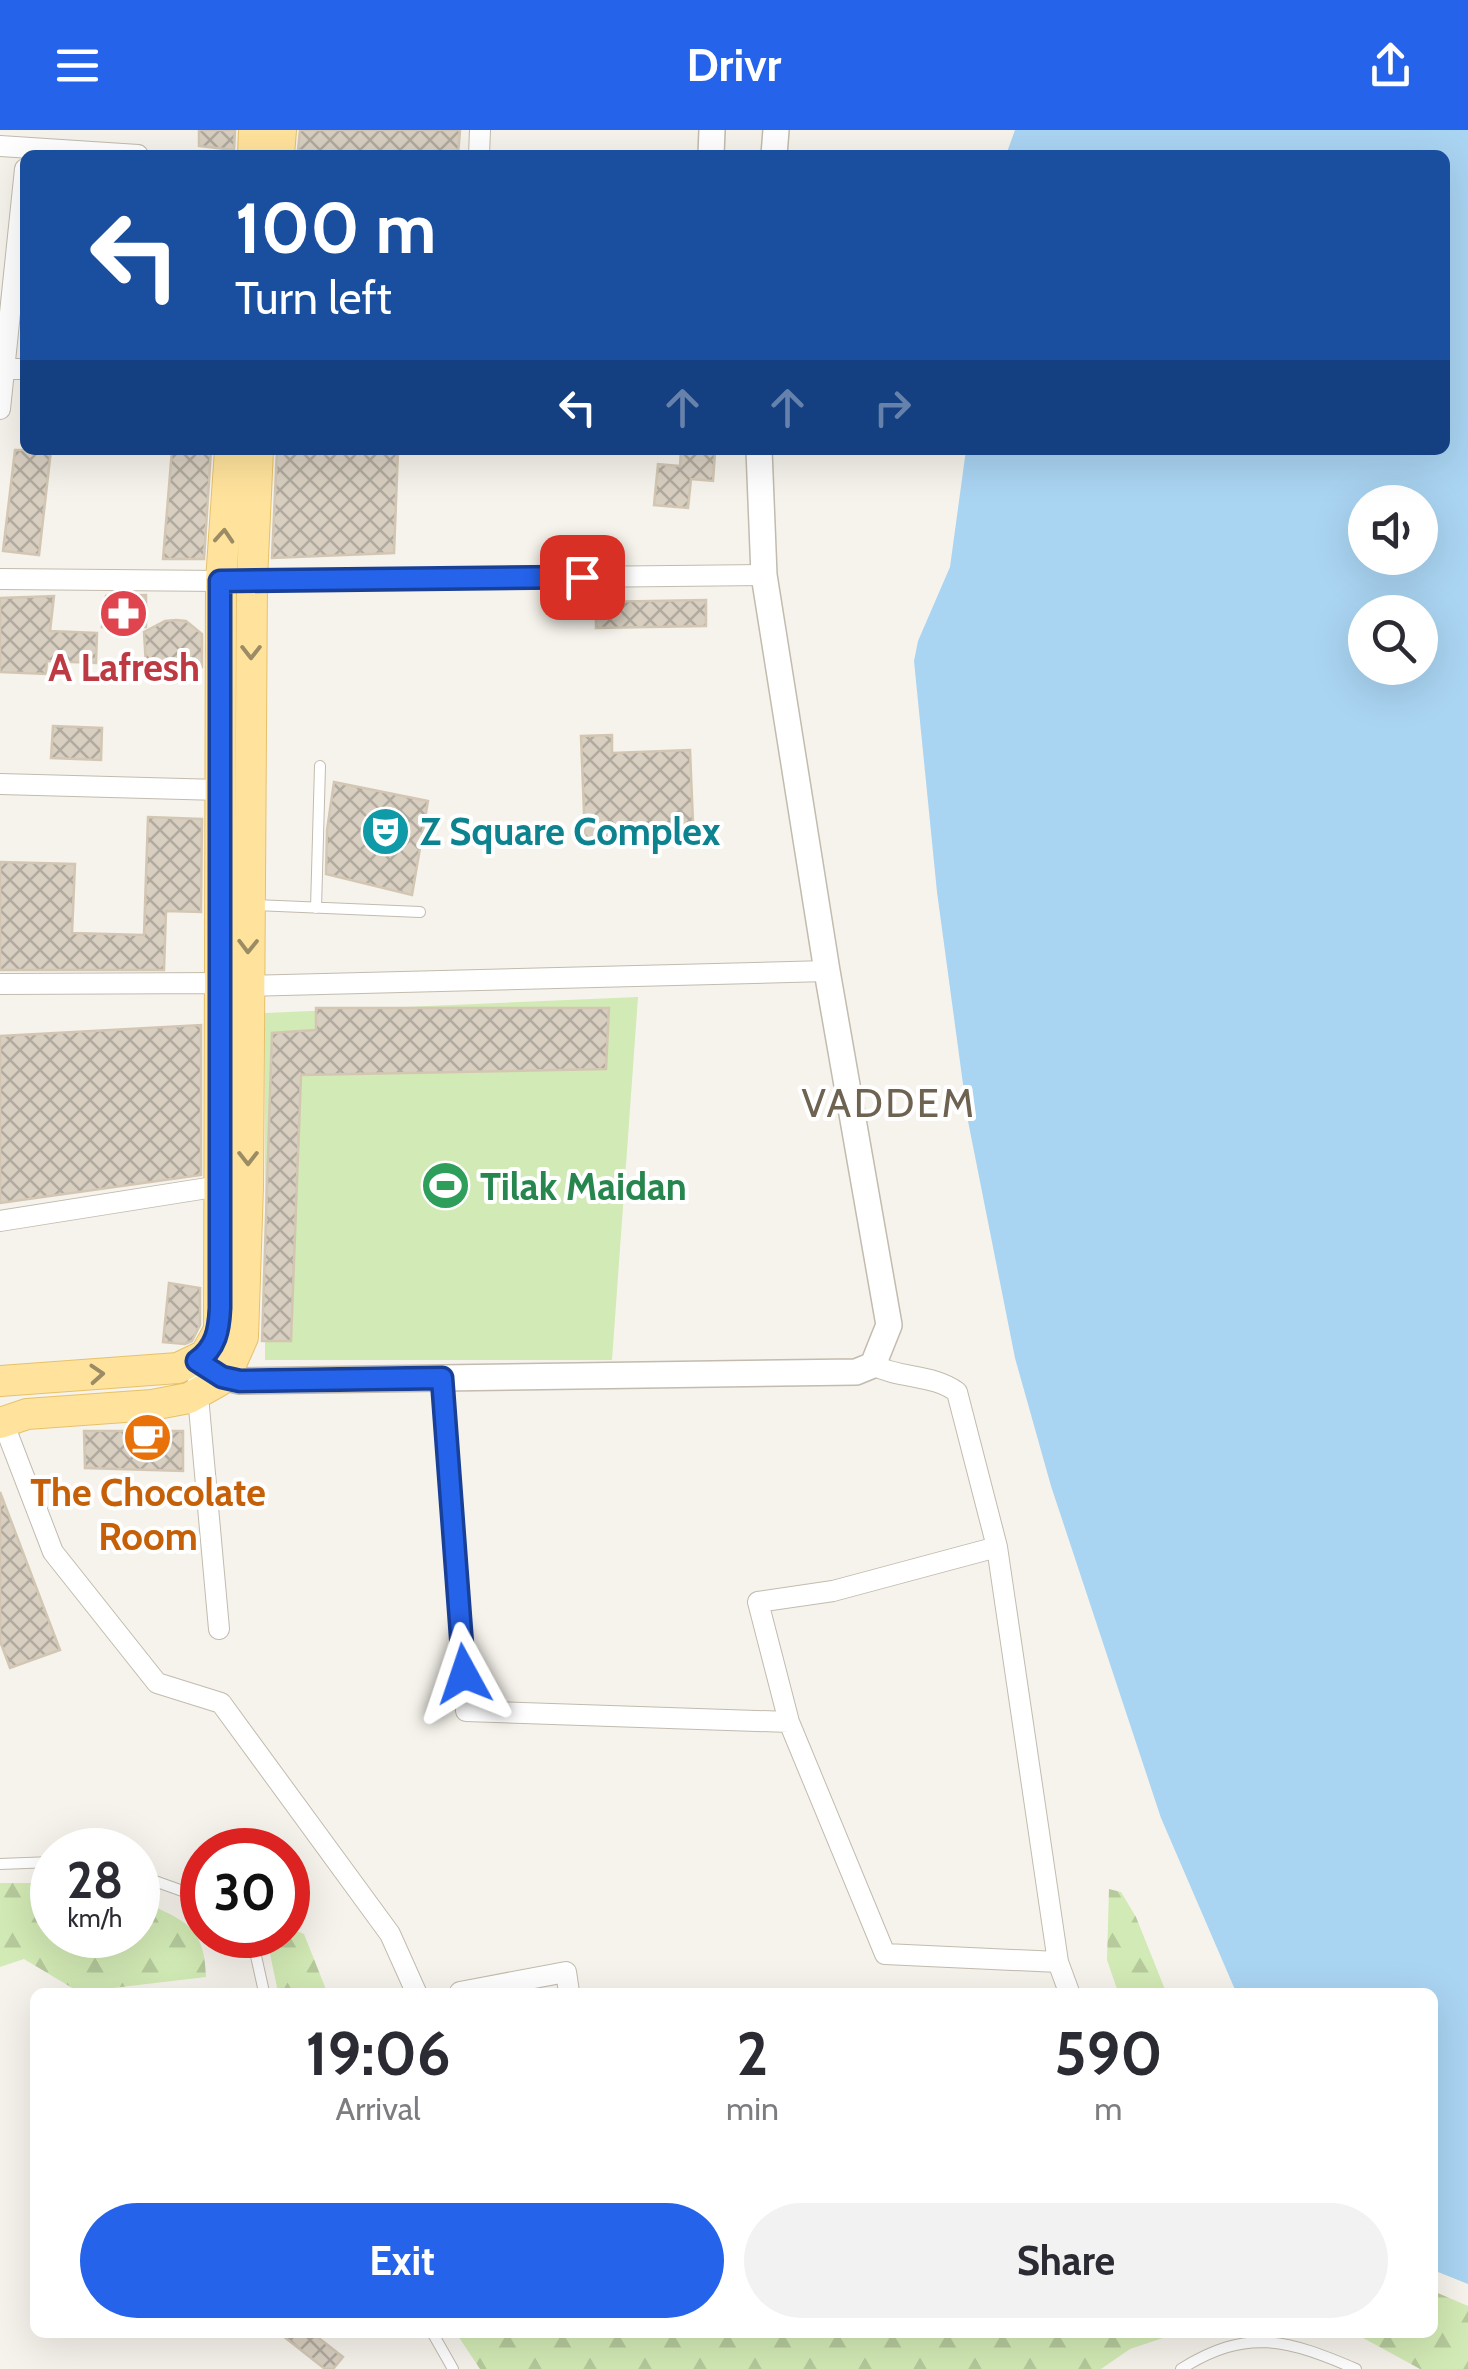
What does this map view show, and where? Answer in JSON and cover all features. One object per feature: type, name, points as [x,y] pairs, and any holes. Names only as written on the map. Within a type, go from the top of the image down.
[{"type":"main road","points":[[1,1423],[28,1414],[152,1405],[237,1352],[246,1312],[235,985],[220,790],[220,581],[230,455]]},
{"type":"main road","points":[[202,1374],[219,1330],[220,1186],[235,985],[249,905],[252,580],[258,455]]},
{"type":"main road","points":[[0,1382],[178,1368],[202,1374]]},
{"type":"street","points":[[0,409],[20,212]]},
{"type":"street","points":[[219,1629],[202,1374],[240,1381],[856,1372],[873,1365],[889,1325],[764,575],[760,455]]},
{"type":"street","points":[[0,580],[764,575]]},
{"type":"street","points":[[0,784],[220,790]]},
{"type":"street","points":[[0,984],[235,985],[827,971]]},
{"type":"street","points":[[0,1221],[220,1186]]},
{"type":"street","points":[[873,1365],[891,1374],[944,1383],[957,1392],[997,1547],[1058,1962],[1067,1988]]},
{"type":"street","points":[[442,1378],[466,1711],[790,1722]]},
{"type":"street","points":[[1,1423],[53,1552],[157,1683],[221,1702],[390,1934],[414,1988]]},
{"type":"street","points":[[997,1547],[833,1591],[758,1602],[790,1722],[885,1954],[1058,1962]]},
{"type":"street","points":[[481,1988],[566,1972],[568,1988]]},
{"type":"lane","points":[[316,908],[320,766]]},
{"type":"lane","points":[[249,905],[420,912]]},
{"type":"lane","points":[[0,1864],[30,1863]]},
{"type":"lane","points":[[256,1958],[263,1988]]},
{"type":"lane","points":[[435,2338],[453,2369]]},
{"type":"lane","points":[[1181,2369],[1226,2345],[1284,2341],[1356,2369]]},
{"type":"green space","name":"Tilak Maidan","points":[[638,997],[612,1360],[265,1360],[265,1013]]},
{"type":"green space","points":[[0,1883],[30,1883],[30,1958],[160,1958],[160,1910],[180,1920],[180,1958],[205,1958],[206,1977],[113,1988],[72,1988],[24,1959],[0,1967]]},
{"type":"green space","points":[[1109,1889],[1121,1892],[1136,1917],[1164,1988],[1117,1988],[1107,1960]]},
{"type":"green space","points":[[310,1949],[325,1988],[277,1988],[271,1958],[310,1958]]},
{"type":"green space","points":[[1438,2293],[1468,2306],[1468,2369],[1420,2369],[1363,2338],[1438,2338]]},
{"type":"green space","points":[[459,2338],[1163,2338],[1130,2349],[1101,2369],[480,2369]]},
{"type":"water","points":[[1015,130],[1468,130],[1468,2284],[1438,2272],[1438,1988],[1234,1988],[1161,1818],[1051,1486],[1015,1358],[968,1121],[937,892],[914,661],[918,641],[950,567],[965,455],[1450,455],[1450,150],[1008,150]]},
{"type":"building","points":[[199,130],[235,130],[234,150],[199,146]]},
{"type":"building","points":[[300,130],[460,130],[458,150],[298,150]]},
{"type":"building","points":[[15,450],[20,450],[20,455],[50,455],[39,555],[3,551]]},
{"type":"building","points":[[172,455],[211,455],[204,559],[163,559]]},
{"type":"building","points":[[277,455],[398,455],[394,553],[272,558]]},
{"type":"building","points":[[681,455],[715,455],[713,481],[691,479],[688,508],[654,505],[658,464],[680,466]]},
{"type":"building","points":[[146,595],[146,627],[102,627],[106,596]]},
{"type":"building","points":[[54,596],[50,631],[97,633],[96,663],[47,661],[46,674],[0,672],[0,598]]},
{"type":"building","points":[[706,600],[706,626],[596,628],[596,602]]},
{"type":"building","points":[[176,620],[186,621],[202,634],[202,667],[191,679],[171,684],[152,675],[146,666],[144,632]]},
{"type":"building","points":[[53,726],[102,728],[101,760],[51,758]]},
{"type":"building","points":[[612,735],[612,753],[690,750],[693,823],[615,827],[615,837],[585,838],[581,736]]},
{"type":"building","points":[[334,782],[428,801],[412,895],[326,874]]},
{"type":"building","points":[[148,817],[202,819],[201,912],[166,911],[164,970],[0,970],[0,862],[75,864],[72,933],[144,935]]},
{"type":"building","points":[[316,1008],[609,1008],[606,1069],[301,1075],[291,1341],[262,1341],[272,1033],[316,1030]]},
{"type":"building","points":[[201,1025],[201,1175],[0,1203],[0,1036]]},
{"type":"building","points":[[169,1283],[200,1288],[200,1325],[192,1341],[185,1344],[163,1342]]},
{"type":"building","points":[[84,1431],[183,1431],[183,1471],[85,1468]]},
{"type":"building","points":[[0,1492],[60,1650],[10,1668],[0,1641]]},
{"type":"building","points":[[286,2338],[319,2338],[343,2357],[333,2369],[325,2369]]},
{"type":"place","name":"A Lafresh","points":[[124,613]]},
{"type":"place","name":"Z Square Complex","points":[[385,831]]},
{"type":"place","name":"Tilak Maidan","points":[[445,1186]]},
{"type":"place","name":"The Chocolate Room","points":[[148,1438]]},
{"type":"district","name":"VADDEM","points":[[889,1102]]},
{"type":"route","points":[[464,1674],[442,1378],[240,1381],[222,1377],[197,1361],[214,1343],[220,1308],[220,581],[582,577]]}]
